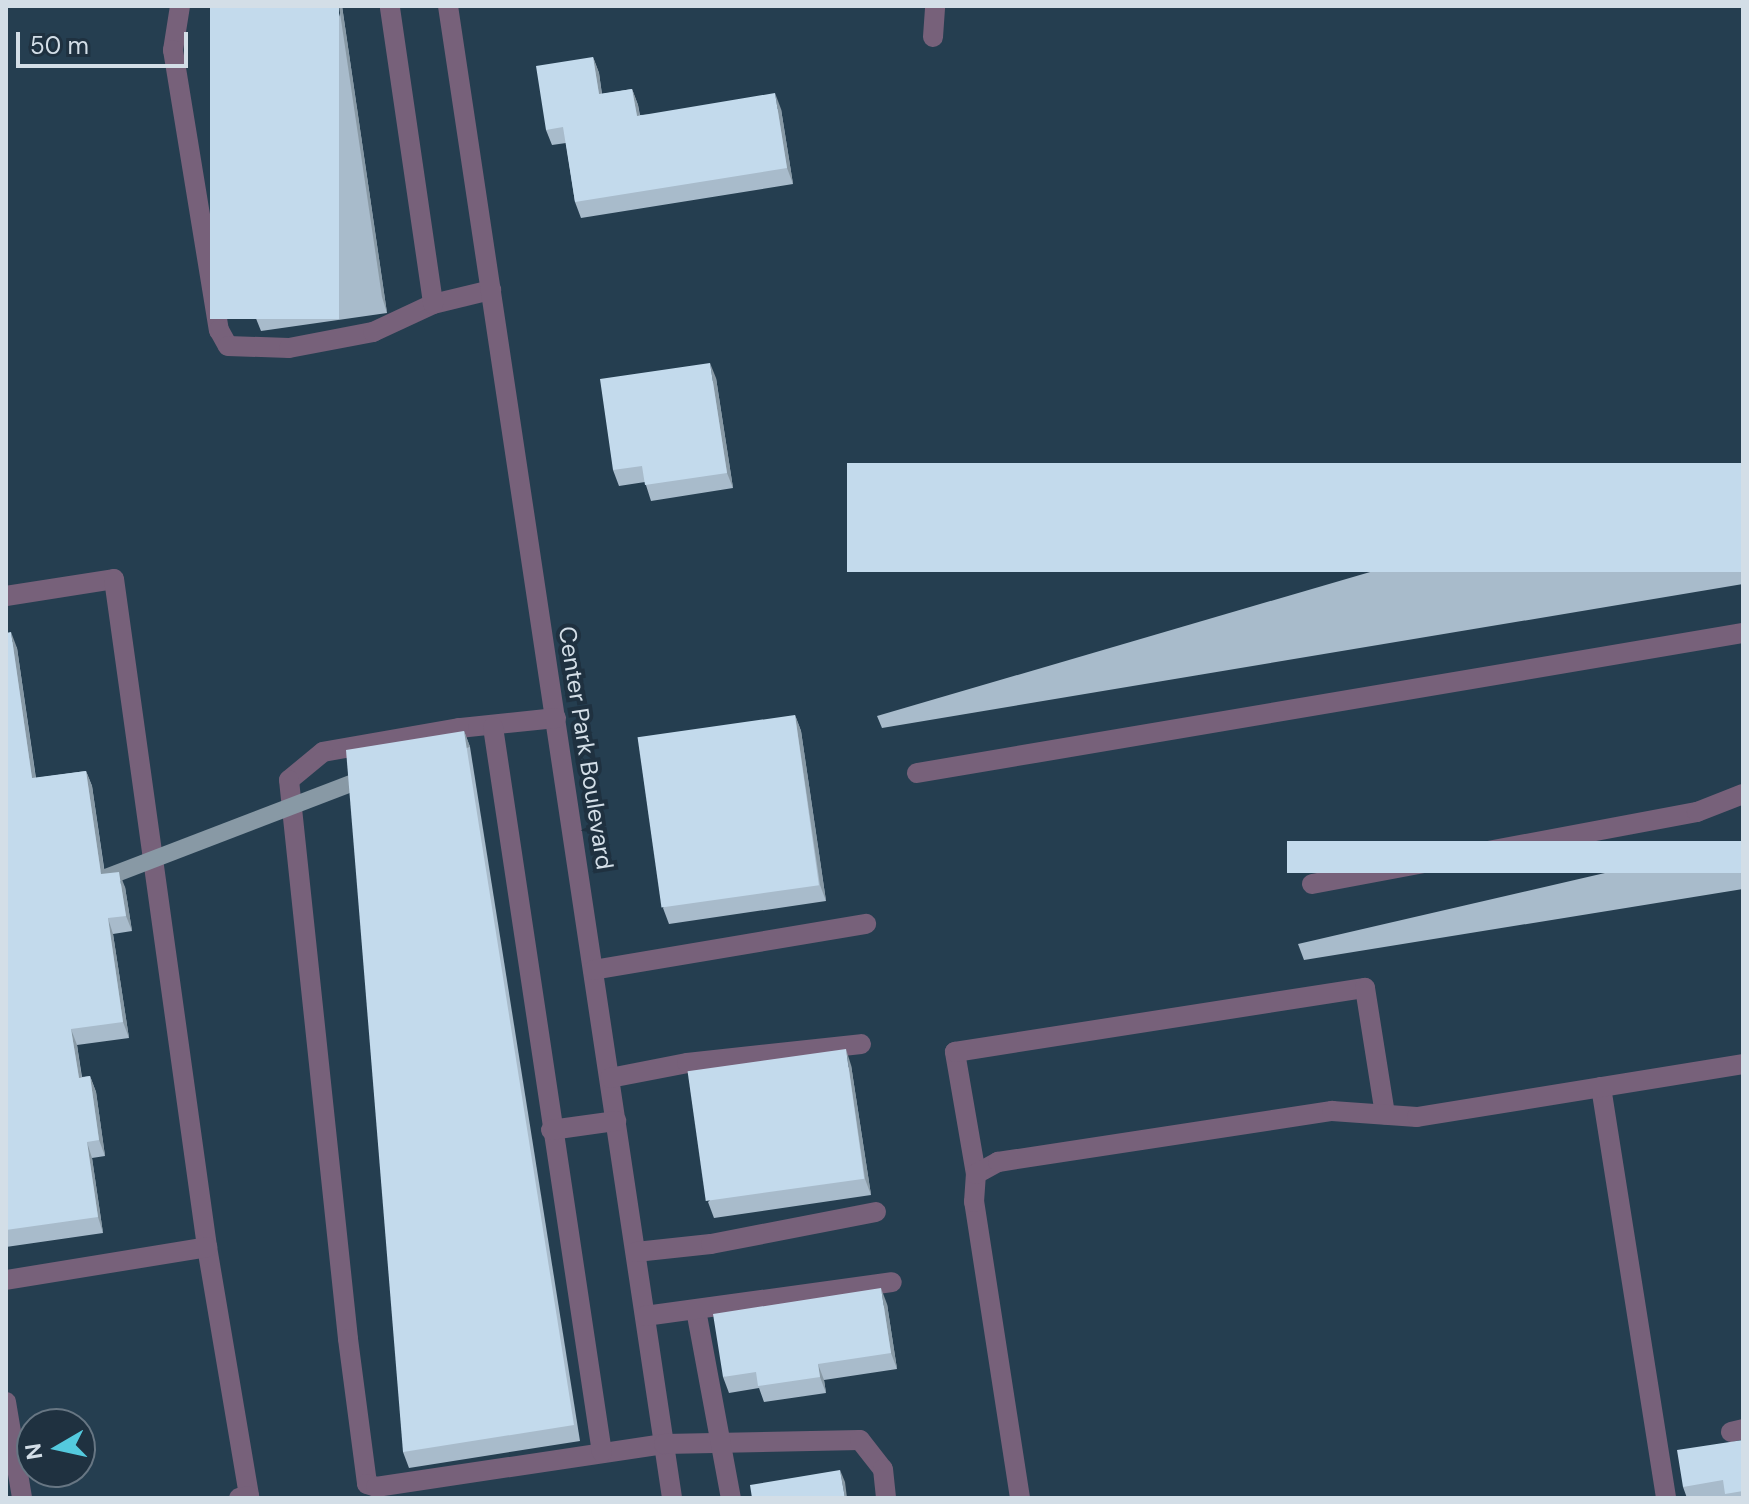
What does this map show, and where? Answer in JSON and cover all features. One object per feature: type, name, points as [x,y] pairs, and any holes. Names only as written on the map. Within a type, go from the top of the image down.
[{"type":"street","points":[[180,6],[173,50],[219,330],[228,346],[289,348],[373,332],[433,304],[491,290]]},
{"type":"street","name":"Center Park Boulevard","points":[[448,6],[672,1498]]},
{"type":"street","points":[[933,37],[935,6]]},
{"type":"street","points":[[395,7],[433,304]]},
{"type":"street","points":[[6,596],[114,579],[207,1247],[249,1496],[239,1498]]},
{"type":"street","points":[[917,773],[1743,633]]},
{"type":"street","points":[[556,718],[493,727],[459,728],[323,752],[302,765],[289,780],[348,1339],[367,1484],[376,1487],[664,1444],[860,1440],[883,1469],[886,1498]]},
{"type":"street","points":[[493,727],[551,1130],[602,1453]]},
{"type":"street","points":[[1312,884],[1697,812],[1743,794]]},
{"type":"street","points":[[593,970],[866,924]]},
{"type":"street","points":[[1020,1498],[974,1202],[976,1174],[955,1052],[1365,988],[1385,1114]]},
{"type":"street","points":[[610,1078],[687,1063],[861,1044]]},
{"type":"street","points":[[976,1174],[998,1162],[1317,1113],[1417,1117],[1743,1064]]},
{"type":"street","points":[[1601,1087],[1666,1498]]},
{"type":"street","points":[[551,1130],[616,1121]]},
{"type":"street","points":[[636,1252],[711,1244],[876,1212]]},
{"type":"street","points":[[6,1280],[207,1247]]},
{"type":"street","points":[[645,1316],[892,1282]]},
{"type":"street","points":[[696,1310],[731,1498]]},
{"type":"street","points":[[6,1402],[16,1492]]},
{"type":"shaded area","points":[[6,6],[1743,6],[1743,1498],[6,1498]]},
{"type":"building","points":[[210,6],[339,6],[339,319],[210,319]]},
{"type":"building","points":[[593,57],[599,94],[632,89],[637,116],[775,93],[787,168],[575,202],[563,127],[546,130],[536,66]]},
{"type":"building","points":[[710,363],[727,473],[645,485],[642,466],[613,470],[600,379]]},
{"type":"building","points":[[847,463],[1743,463],[1743,572],[847,572]]},
{"type":"building","points":[[11,632],[32,778],[86,771],[101,874],[119,872],[126,916],[108,918],[123,1022],[71,1029],[79,1078],[90,1076],[99,1140],[87,1142],[98,1217],[6,1230],[6,633]]},
{"type":"building","points":[[795,715],[819,885],[661,907],[638,737]]},
{"type":"building","points":[[464,731],[574,1425],[403,1452],[346,750]]},
{"type":"building","points":[[1287,841],[1743,841],[1743,873],[1287,873]]},
{"type":"building","points":[[846,1049],[864,1179],[706,1201],[688,1071]]},
{"type":"building","points":[[881,1288],[891,1353],[818,1364],[820,1377],[758,1386],[756,1372],[723,1377],[713,1314]]},
{"type":"building","points":[[1743,1440],[1743,1491],[1725,1494],[1723,1480],[1683,1487],[1677,1450]]},
{"type":"building","points":[[840,1470],[845,1498],[752,1498],[750,1485]]}]
